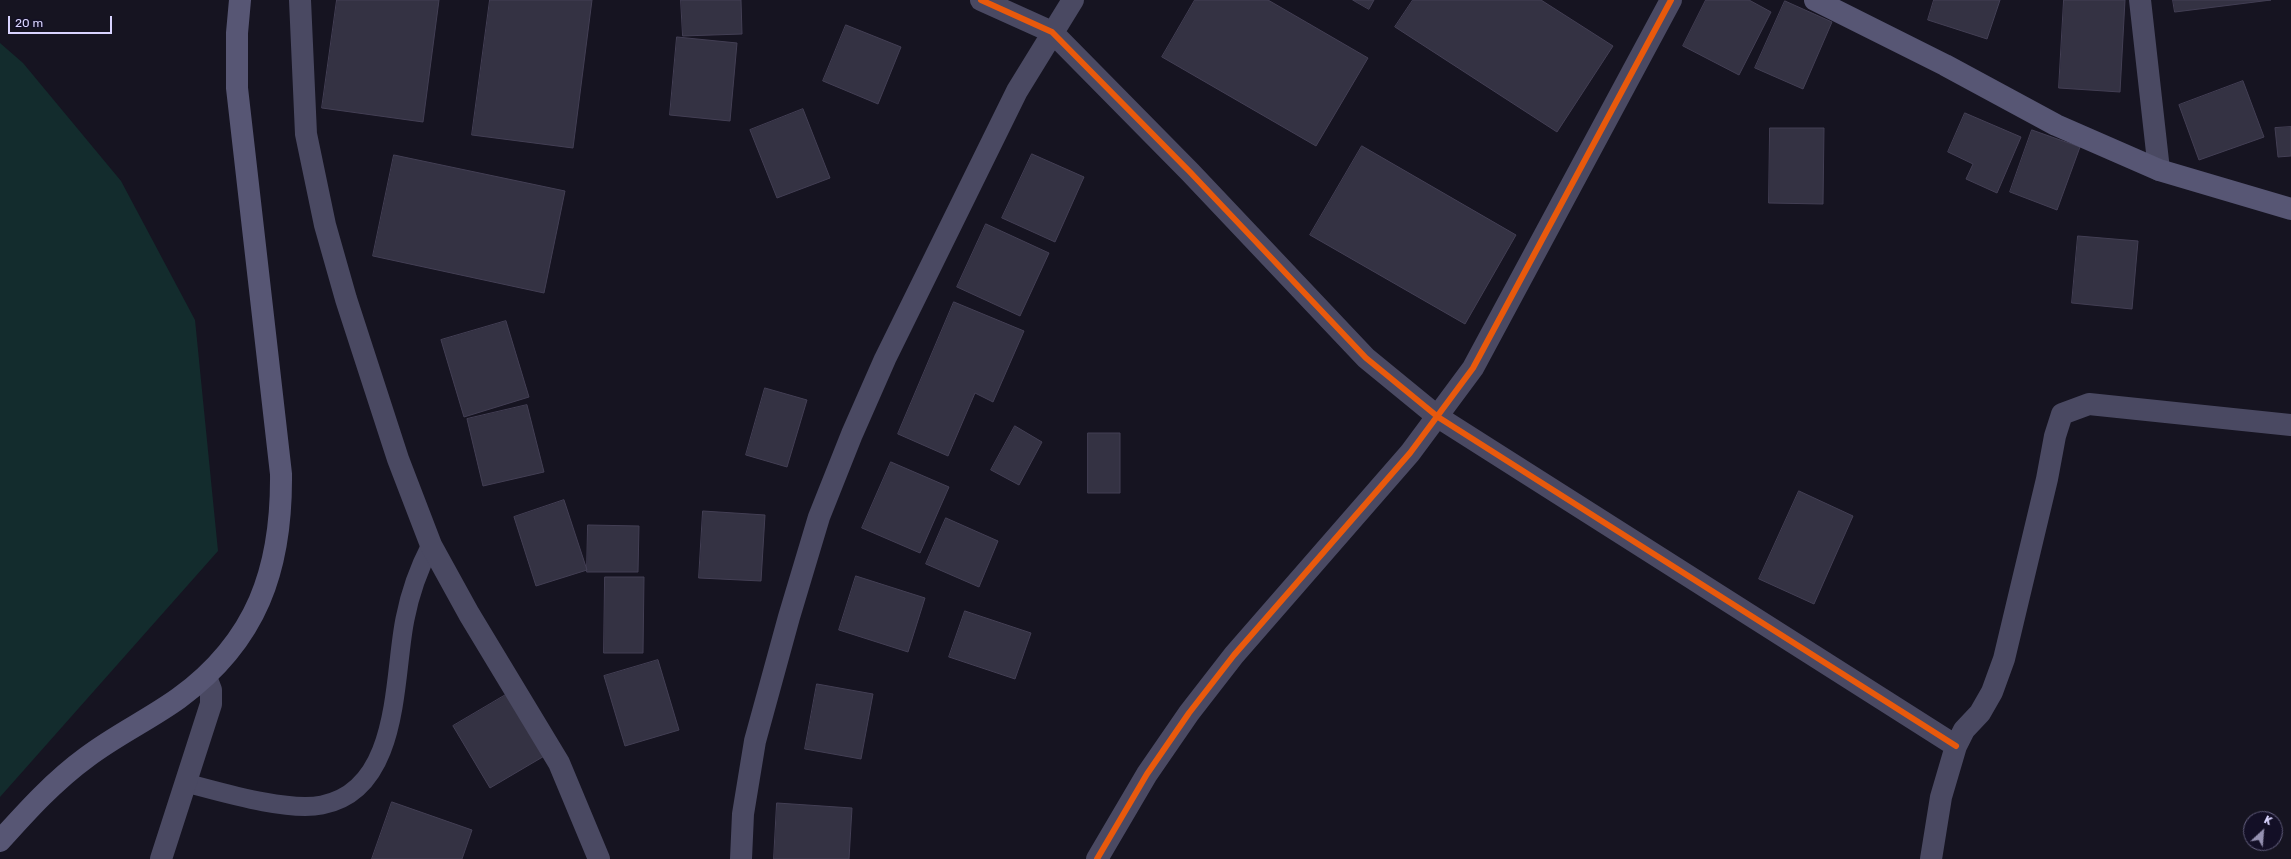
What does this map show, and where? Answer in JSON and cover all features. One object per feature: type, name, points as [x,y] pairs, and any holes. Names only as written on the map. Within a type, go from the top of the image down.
[{"type":"street","points":[[0,841],[31,806],[88,756],[178,699],[206,677],[228,654],[243,634],[258,606],[277,542],[281,504],[281,474],[237,88],[237,33],[240,0]]},
{"type":"street","points":[[300,0],[306,134],[325,225],[346,299],[398,459],[432,545],[469,614],[559,763],[599,859]]},
{"type":"street","points":[[981,0],[1052,32],[1190,172],[1366,358],[1438,418],[1956,746]]},
{"type":"street","points":[[741,859],[743,814],[755,741],[789,617],[819,517],[852,434],[885,359],[1018,91],[1052,32],[1073,0]]},
{"type":"street","points":[[1097,859],[1147,774],[1189,713],[1234,654],[1438,418],[1473,368],[1671,0]]},
{"type":"street","points":[[2140,0],[2159,170]]},
{"type":"street","points":[[1829,3],[2056,125],[2159,170],[2291,209]]},
{"type":"street","points":[[1931,859],[1942,797],[1956,746],[1964,730],[1980,713],[1992,692],[2004,658],[2047,479],[2055,436],[2062,414],[2089,404],[2291,425]]},
{"type":"street","points":[[161,859],[211,704],[211,690],[206,677]]},
{"type":"lane","points":[[186,783],[256,800],[293,805],[322,805],[346,796],[364,782],[376,761],[389,731],[395,705],[405,619],[418,574],[432,545]]},
{"type":"green space","points":[[0,43],[23,63],[121,181],[195,320],[218,551],[0,797]]},
{"type":"building","points":[[337,0],[439,0],[423,122],[322,108]]},
{"type":"building","points":[[490,0],[592,0],[573,148],[472,135]]},
{"type":"building","points":[[681,0],[741,0],[742,34],[683,36]]},
{"type":"building","points":[[1195,0],[1268,0],[1368,58],[1316,146],[1162,57]]},
{"type":"building","points":[[1353,0],[1374,0],[1369,9]]},
{"type":"building","points":[[1413,0],[1541,0],[1613,46],[1557,132],[1395,27]]},
{"type":"building","points":[[1706,0],[1749,0],[1771,12],[1739,75],[1683,46]]},
{"type":"building","points":[[1934,0],[2000,0],[1987,39],[1928,20]]},
{"type":"building","points":[[2064,0],[2125,0],[2120,92],[2059,88]]},
{"type":"building","points":[[2173,0],[2271,0],[2175,12]]},
{"type":"building","points":[[1785,1],[1832,22],[1803,89],[1755,68]]},
{"type":"building","points":[[846,25],[901,47],[878,104],[823,81]]},
{"type":"building","points":[[677,37],[737,43],[730,121],[670,115]]},
{"type":"building","points":[[2243,81],[2264,137],[2199,160],[2179,105]]},
{"type":"building","points":[[803,109],[830,178],[777,198],[750,130]]},
{"type":"building","points":[[1965,113],[2021,137],[1997,193],[1966,179],[1973,164],[1948,152]]},
{"type":"building","points":[[2291,127],[2291,156],[2278,157],[2275,128]]},
{"type":"building","points":[[1770,128],[1824,128],[1823,204],[1769,203]]},
{"type":"building","points":[[2032,130],[2080,147],[2057,210],[2010,192]]},
{"type":"building","points":[[1362,146],[1516,235],[1465,324],[1310,235]]},
{"type":"building","points":[[1032,154],[1084,177],[1055,242],[1002,218]]},
{"type":"building","points":[[394,155],[565,191],[544,293],[373,256]]},
{"type":"building","points":[[986,224],[1049,253],[1020,316],[957,287]]},
{"type":"building","points":[[2078,236],[2138,241],[2132,309],[2072,303]]},
{"type":"building","points":[[954,302],[1024,331],[993,402],[975,393],[948,456],[898,434]]},
{"type":"building","points":[[506,321],[529,397],[464,417],[441,340]]},
{"type":"building","points":[[765,388],[807,400],[787,467],[746,455]]},
{"type":"building","points":[[527,405],[544,472],[483,486],[467,419]]},
{"type":"building","points":[[1015,426],[1042,442],[1019,485],[991,470]]},
{"type":"building","points":[[1088,433],[1120,433],[1120,493],[1088,493]]},
{"type":"building","points":[[891,462],[949,487],[920,553],[862,528]]},
{"type":"building","points":[[1799,491],[1853,516],[1814,604],[1759,579]]},
{"type":"building","points":[[564,500],[587,570],[536,586],[514,517]]},
{"type":"building","points":[[703,511],[765,515],[761,581],[699,578]]},
{"type":"building","points":[[946,518],[998,541],[979,587],[926,564]]},
{"type":"building","points":[[588,525],[639,526],[638,572],[587,572]]},
{"type":"building","points":[[856,576],[925,598],[908,652],[839,630]]},
{"type":"building","points":[[605,577],[644,577],[643,653],[604,653]]},
{"type":"building","points":[[965,611],[1031,633],[1015,679],[949,657]]},
{"type":"building","points":[[658,660],[679,730],[625,746],[604,676]]},
{"type":"building","points":[[817,684],[873,694],[861,759],[805,749]]},
{"type":"building","points":[[509,693],[546,755],[490,788],[453,726]]},
{"type":"building","points":[[392,802],[472,830],[462,859],[372,859]]},
{"type":"building","points":[[777,803],[852,808],[849,859],[774,859]]},
{"type":"cycle path","points":[[981,0],[1052,32],[1190,172],[1366,358],[1438,417],[1956,746]]},
{"type":"cycle path","points":[[1097,859],[1147,774],[1189,713],[1234,655],[1410,453],[1473,368],[1671,0]]}]
